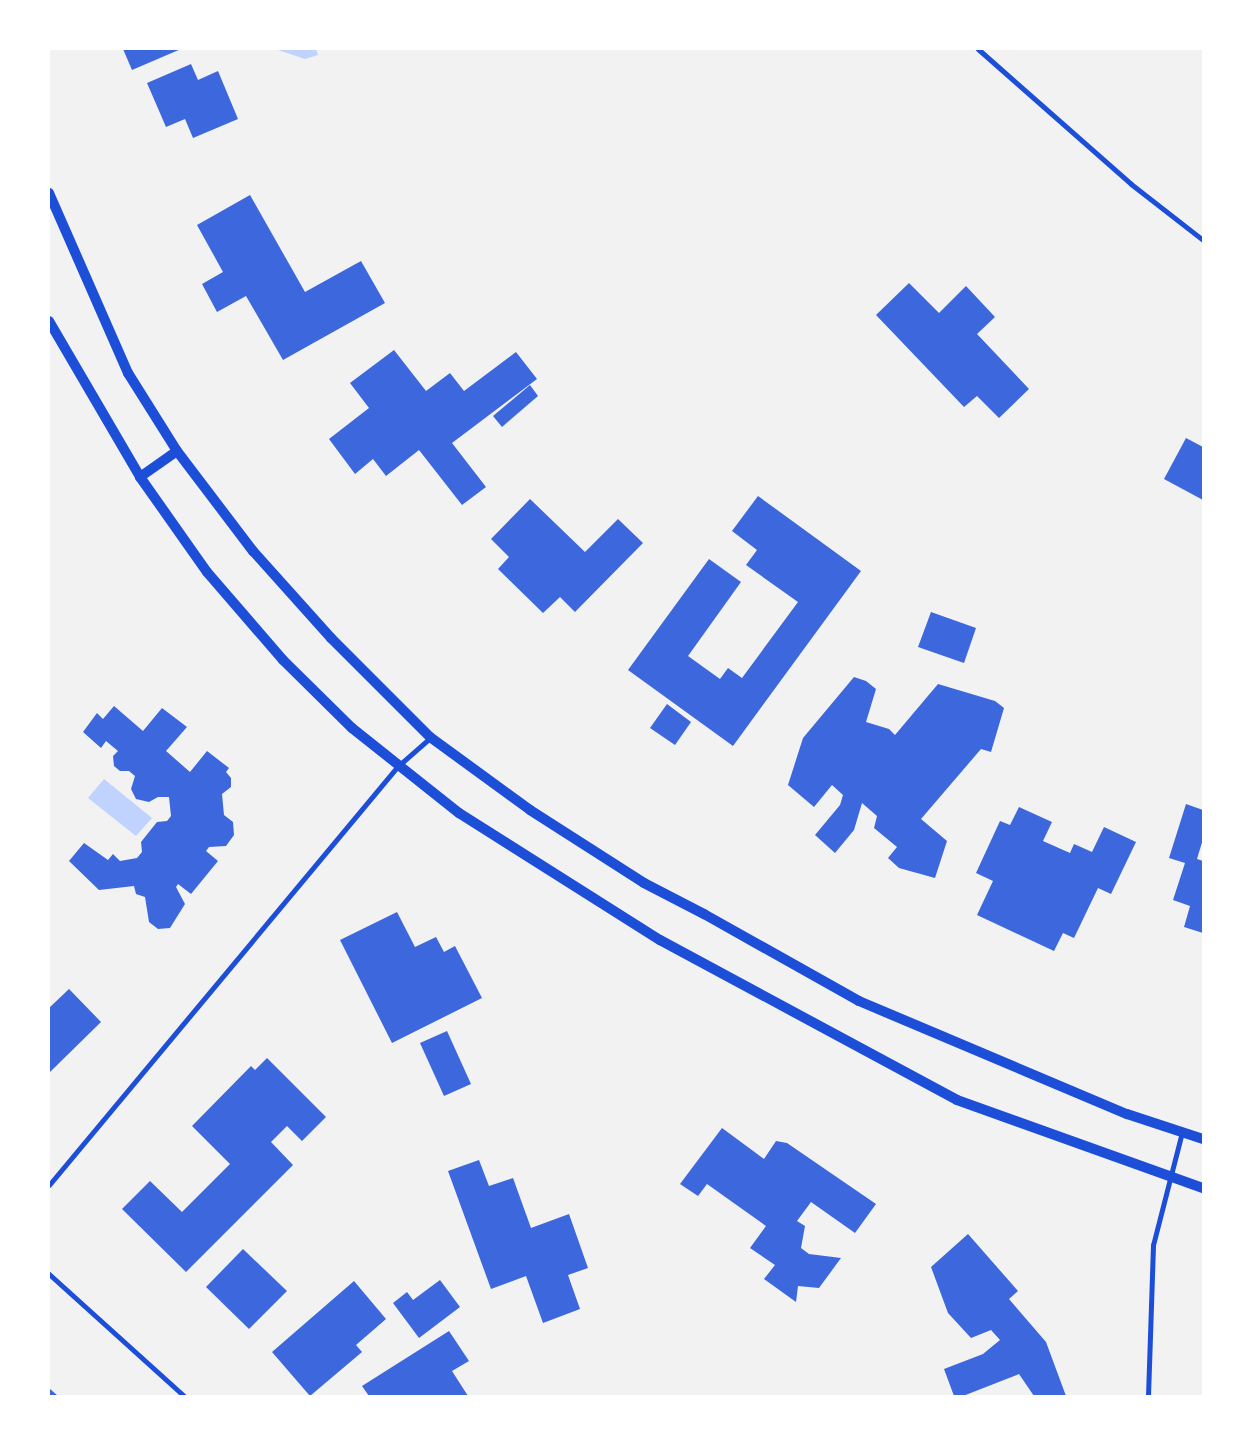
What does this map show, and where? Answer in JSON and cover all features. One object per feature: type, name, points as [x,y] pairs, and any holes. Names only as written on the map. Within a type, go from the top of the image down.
[{"type":"main road","points":[[49,193],[128,373],[177,451],[254,551],[331,638],[430,737],[530,810],[644,883],[704,914],[859,1001],[1127,1114],[1203,1139]]},
{"type":"main road","points":[[49,321],[140,477],[207,572],[283,660],[352,728],[459,813],[660,940],[957,1100],[1170,1178],[1203,1188]]},
{"type":"main road","points":[[140,477],[177,451]]},
{"type":"street","points":[[978,49],[1130,184],[1203,240]]},
{"type":"street","points":[[49,1185],[398,766],[430,737]]},
{"type":"street","points":[[1148,1396],[1153,1245],[1182,1132]]},
{"type":"street","points":[[49,1274],[184,1396]]},
{"type":"water","points":[[275,49],[316,49],[318,55],[305,59]]},
{"type":"water","points":[[104,779],[152,818],[136,836],[88,798]]},
{"type":"building","points":[[123,49],[181,49],[132,70]]},
{"type":"building","points":[[191,64],[198,80],[218,71],[238,119],[193,138],[185,119],[166,127],[147,83]]},
{"type":"building","points":[[250,195],[305,292],[361,261],[385,303],[283,360],[246,296],[217,312],[202,284],[223,272],[197,225]]},
{"type":"building","points":[[909,283],[939,313],[966,286],[995,317],[977,334],[1029,389],[999,418],[977,396],[964,407],[876,315]]},
{"type":"building","points":[[394,350],[426,391],[450,373],[464,391],[516,352],[537,379],[452,443],[486,487],[462,505],[419,450],[386,476],[373,459],[355,474],[329,439],[369,408],[350,383]]},
{"type":"building","points":[[530,385],[538,396],[502,427],[493,416]]},
{"type":"building","points":[[1186,438],[1203,447],[1203,500],[1164,479]]},
{"type":"building","points":[[758,496],[861,571],[733,746],[628,670],[709,559],[741,582],[688,656],[720,679],[728,668],[742,678],[798,602],[746,565],[757,550],[732,531]]},
{"type":"building","points":[[530,499],[585,552],[618,519],[643,543],[575,612],[560,597],[543,613],[498,569],[509,557],[491,539]]},
{"type":"building","points":[[931,612],[976,628],[964,663],[918,647]]},
{"type":"building","points":[[854,677],[866,681],[876,689],[866,722],[889,729],[895,735],[938,684],[995,701],[1004,708],[991,752],[981,749],[921,819],[947,841],[935,878],[899,868],[888,858],[897,847],[874,828],[877,816],[862,803],[854,830],[835,853],[815,835],[840,805],[843,795],[832,785],[814,807],[788,785],[803,738]]},
{"type":"building","points":[[667,704],[691,722],[675,745],[650,728]]},
{"type":"building","points":[[114,706],[143,731],[162,708],[187,727],[166,751],[190,772],[207,751],[229,768],[226,772],[231,778],[231,787],[222,794],[224,815],[233,822],[234,835],[226,846],[209,847],[206,851],[218,861],[191,894],[178,884],[176,887],[185,904],[170,928],[158,929],[149,922],[145,897],[136,894],[134,886],[99,890],[69,861],[84,843],[108,860],[113,854],[120,861],[137,858],[142,852],[141,842],[157,822],[167,821],[171,816],[169,797],[158,797],[149,802],[136,799],[131,789],[135,776],[129,771],[120,771],[114,766],[113,756],[118,751],[106,741],[101,748],[83,732],[97,713],[103,719]]},
{"type":"building","points":[[1186,804],[1203,810],[1203,839],[1197,859],[1203,861],[1203,933],[1184,927],[1190,906],[1173,900],[1185,863],[1169,858]]},
{"type":"building","points":[[1019,807],[1052,822],[1043,841],[1070,853],[1074,844],[1092,852],[1104,827],[1136,842],[1111,894],[1098,888],[1074,938],[1063,933],[1054,951],[977,915],[993,881],[976,873],[1000,821],[1010,825]]},
{"type":"building","points":[[397,912],[415,947],[436,937],[444,952],[455,946],[482,998],[392,1043],[340,940]]},
{"type":"building","points":[[69,989],[101,1022],[49,1073],[49,1008]]},
{"type":"building","points":[[447,1031],[471,1084],[444,1096],[420,1043]]},
{"type":"building","points":[[267,1058],[326,1117],[302,1141],[287,1126],[271,1142],[293,1165],[186,1272],[122,1209],[150,1181],[182,1212],[230,1164],[192,1126],[251,1066],[255,1070]]},
{"type":"building","points":[[722,1128],[764,1159],[776,1141],[787,1143],[876,1204],[855,1233],[811,1202],[797,1221],[805,1226],[801,1248],[809,1254],[841,1258],[819,1288],[798,1286],[796,1302],[764,1279],[775,1265],[750,1248],[766,1226],[707,1184],[698,1196],[680,1184]]},
{"type":"building","points":[[479,1160],[489,1186],[513,1178],[531,1228],[569,1214],[588,1268],[568,1275],[580,1309],[543,1323],[526,1276],[491,1289],[448,1171]]},
{"type":"building","points":[[968,1234],[1018,1291],[1009,1299],[1046,1342],[1066,1396],[1034,1396],[1019,1374],[963,1396],[954,1396],[944,1369],[983,1354],[1000,1340],[991,1330],[971,1338],[948,1313],[931,1267]]},
{"type":"building","points":[[243,1249],[287,1291],[249,1329],[206,1287]]},
{"type":"building","points":[[440,1280],[460,1307],[419,1338],[393,1303],[407,1292],[413,1300]]},
{"type":"building","points":[[354,1281],[386,1319],[356,1345],[362,1352],[310,1396],[272,1352]]},
{"type":"building","points":[[449,1331],[469,1361],[452,1371],[468,1396],[369,1396],[362,1386]]},
{"type":"building","points":[[49,1388],[58,1396],[49,1396]]}]
